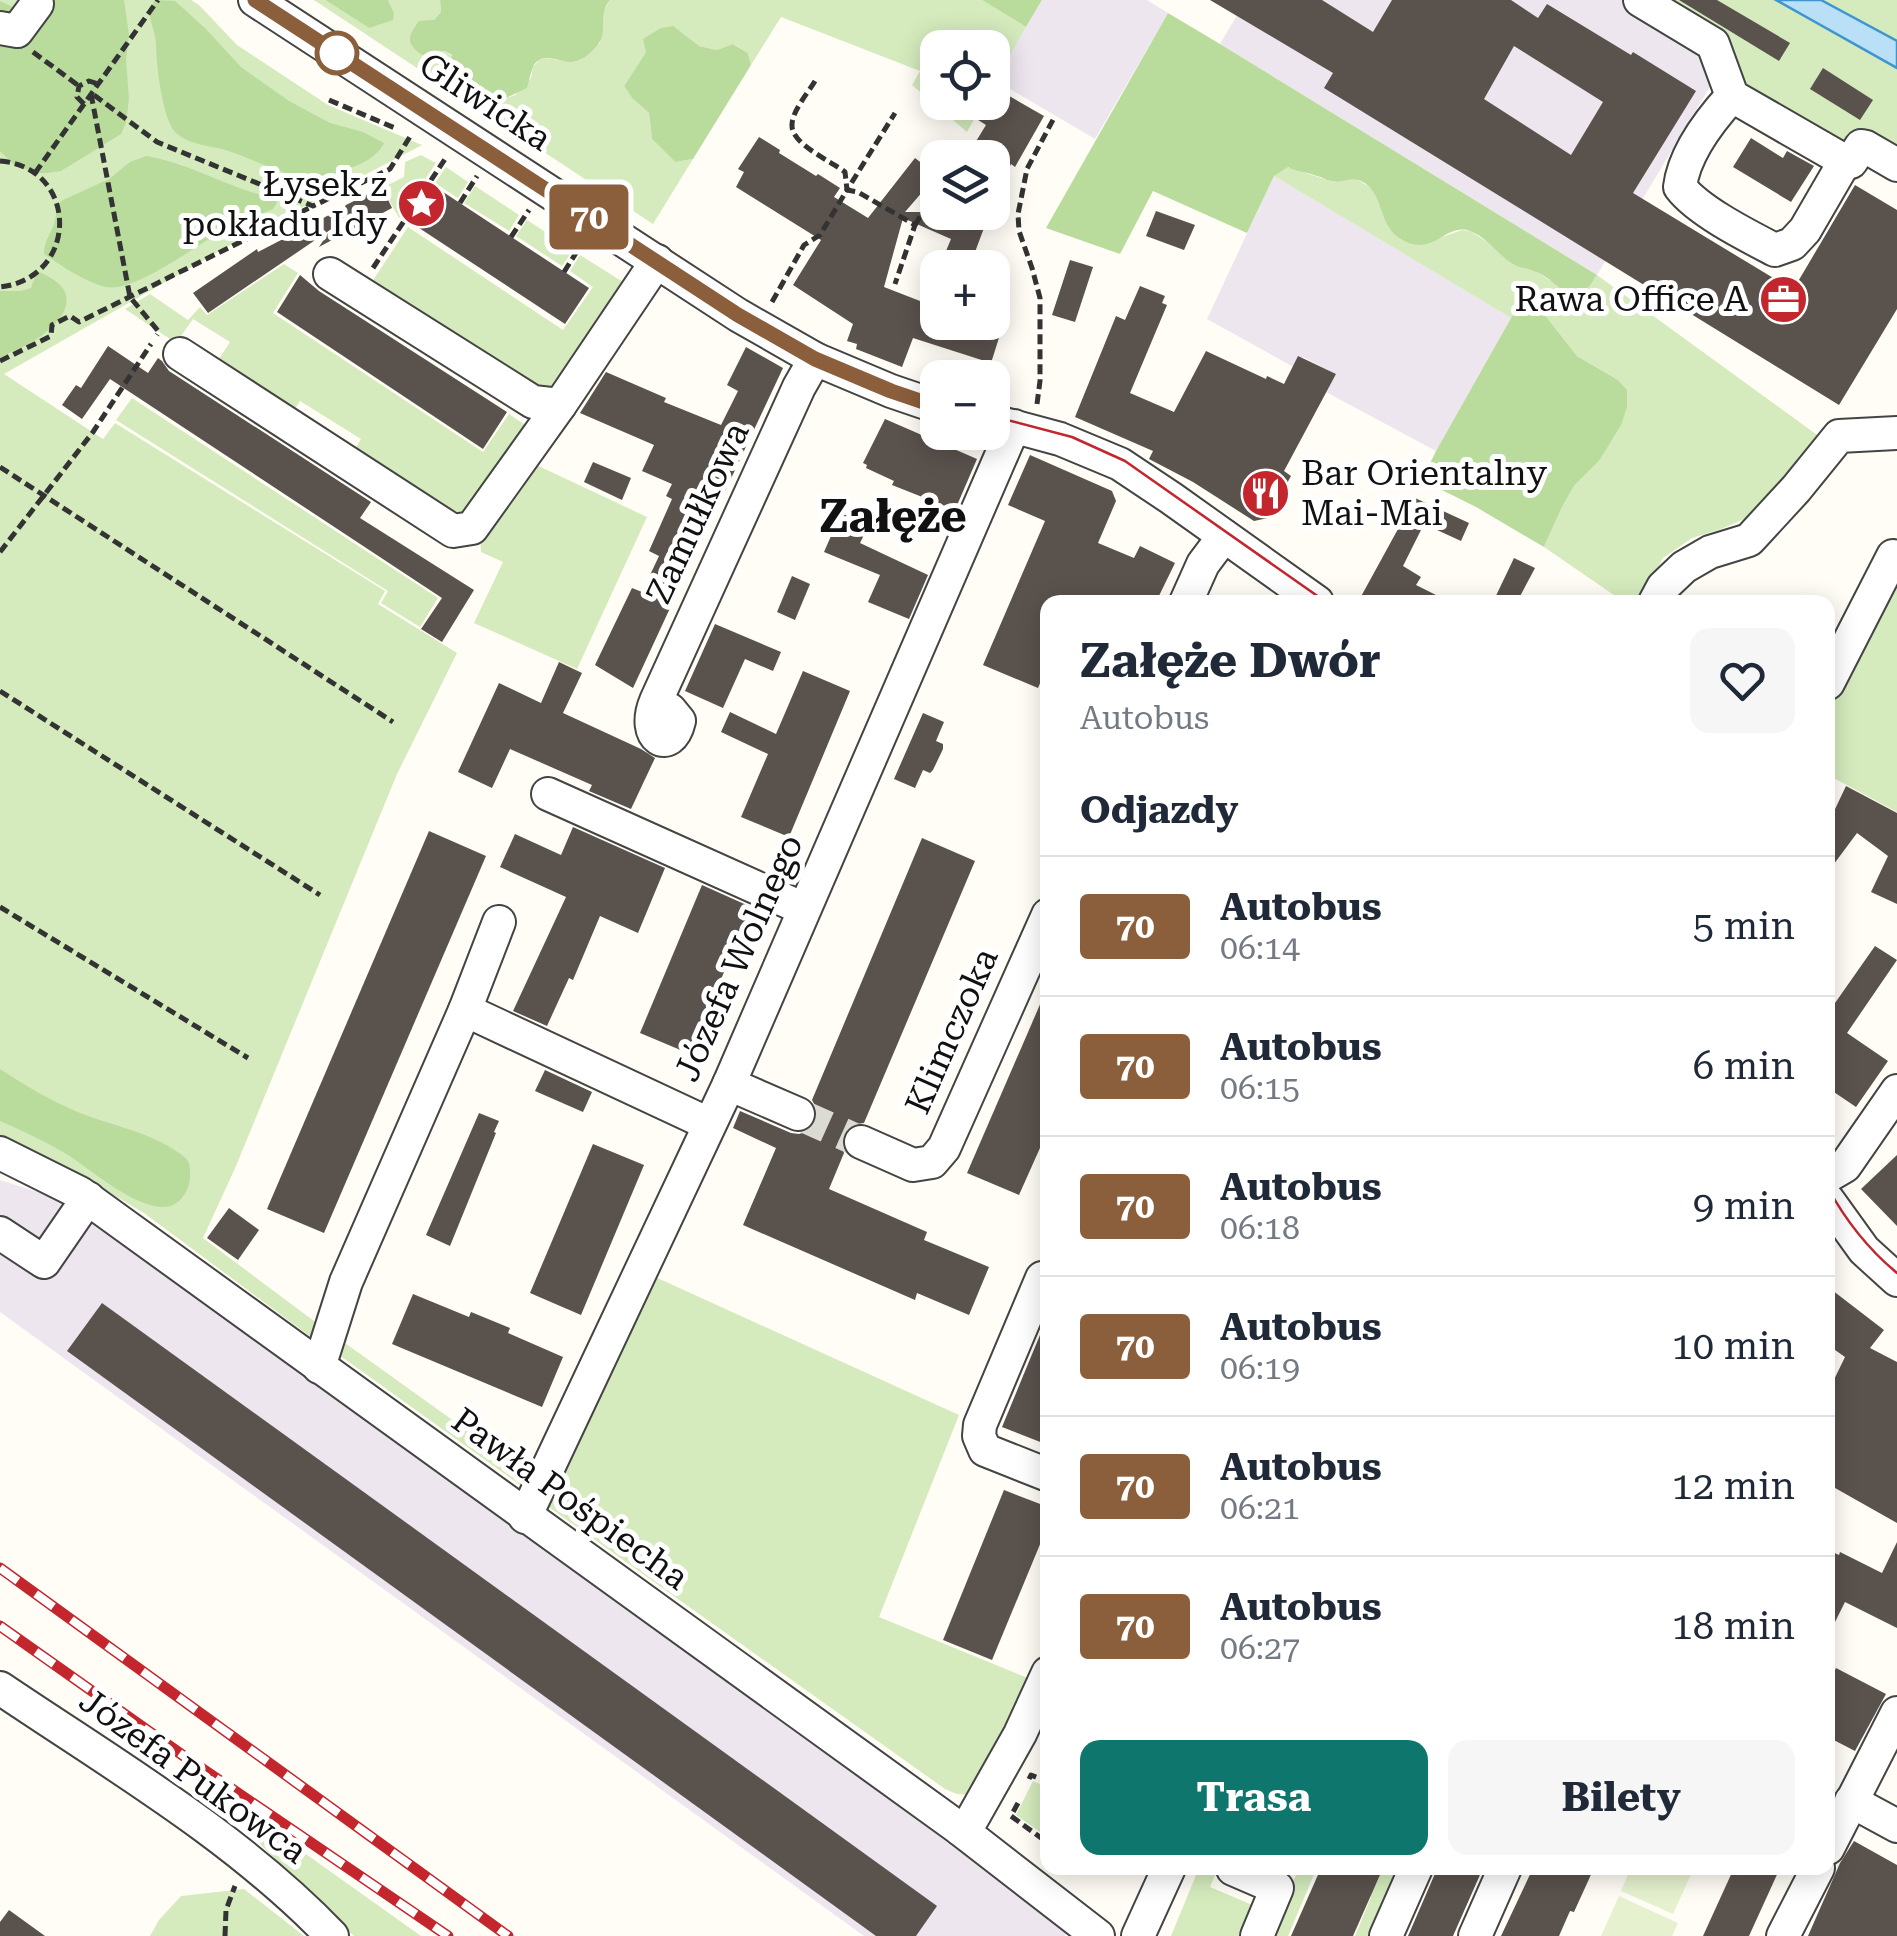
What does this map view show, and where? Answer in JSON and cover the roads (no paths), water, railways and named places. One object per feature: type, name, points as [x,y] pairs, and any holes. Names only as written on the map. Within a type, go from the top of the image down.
[{"type":"street","name":"Gliwicka","points":[[254,0],[759,327],[815,359],[920,401]]},
{"type":"street","points":[[1640,0],[1713,44],[1732,96],[1845,162],[1851,162],[1861,146],[1897,166]]},
{"type":"street","points":[[0,28],[17,31],[35,1]]},
{"type":"street","points":[[1732,96],[1691,154],[1680,187],[1688,198],[1752,238],[1775,250],[1792,244],[1805,230],[1845,162]]},
{"type":"street","points":[[180,354],[453,531],[472,528],[657,261]]},
{"type":"street","points":[[344,283],[533,402],[560,404]]},
{"type":"street","name":"Zamułkowa","points":[[656,701],[815,359]]},
{"type":"street","points":[[1011,426],[1076,444],[1120,464],[1307,595]]},
{"type":"street","name":"Józefa Wolnego","points":[[526,1516],[728,1084],[1011,426]]},
{"type":"street","points":[[1659,595],[1684,566],[1710,552],[1749,540],[1839,436],[1897,433]]},
{"type":"street","points":[[1189,595],[1203,564],[1224,536]]},
{"type":"street","points":[[1835,669],[1893,556]]},
{"type":"street","points":[[548,794],[804,910]]},
{"type":"street","points":[[319,1366],[346,1282],[465,1010],[499,922]]},
{"type":"street","name":"Klimczoka","points":[[861,1142],[913,1165],[932,1162],[944,1148],[1040,932]]},
{"type":"street","points":[[465,1010],[710,1124]]},
{"type":"street","points":[[728,1084],[798,1114]]},
{"type":"street","points":[[1835,1172],[1845,1166],[1897,1091]]},
{"type":"street","name":"Pawła Pośpiecha","points":[[0,1153],[88,1198],[960,1828],[1089,1932]]},
{"type":"street","points":[[0,1233],[44,1262],[88,1198]]},
{"type":"street","points":[[1835,1218],[1897,1280]]},
{"type":"street","points":[[1040,1283],[980,1425],[979,1436],[985,1450],[1040,1472]]},
{"type":"street","name":"Józefa Pukowca","points":[[0,1688],[216,1835],[271,1877],[332,1936]]},
{"type":"street","points":[[960,1828],[971,1821],[1040,1690]]},
{"type":"street","points":[[1835,1834],[1897,1713]]},
{"type":"street","points":[[1851,1801],[1897,1826]]},
{"type":"street","points":[[1138,1936],[1166,1875]]},
{"type":"street","points":[[1246,1875],[1277,1888],[1257,1936]]},
{"type":"street","points":[[1386,1936],[1413,1875]]},
{"type":"street","points":[[1475,1936],[1502,1875]]},
{"type":"street","points":[[1783,1936],[1814,1875]]},
{"type":"water","points":[[1776,0],[1821,0],[1897,41],[1897,68]]},
{"type":"tunnel","points":[[798,1114],[861,1142]]},
{"type":"tram line","points":[[247,0],[772,343],[920,407]]},
{"type":"tram line","points":[[1010,421],[1072,437],[1125,461],[1316,595]]},
{"type":"tram line","points":[[1835,1200],[1858,1234],[1897,1273]]},
{"type":"railway","points":[[0,1568],[508,1936]]},
{"type":"railway","points":[[0,1626],[448,1936]]},
{"type":"place","name":"Łysek z pokładu Idy","points":[[422,204]]},
{"type":"place","name":"Rawa Office A","points":[[1783,299]]},
{"type":"place","name":"Bar Orientalny Mai-Mai","points":[[1266,493]]},
{"type":"district","name":"Załęże","points":[[893,516]]}]
